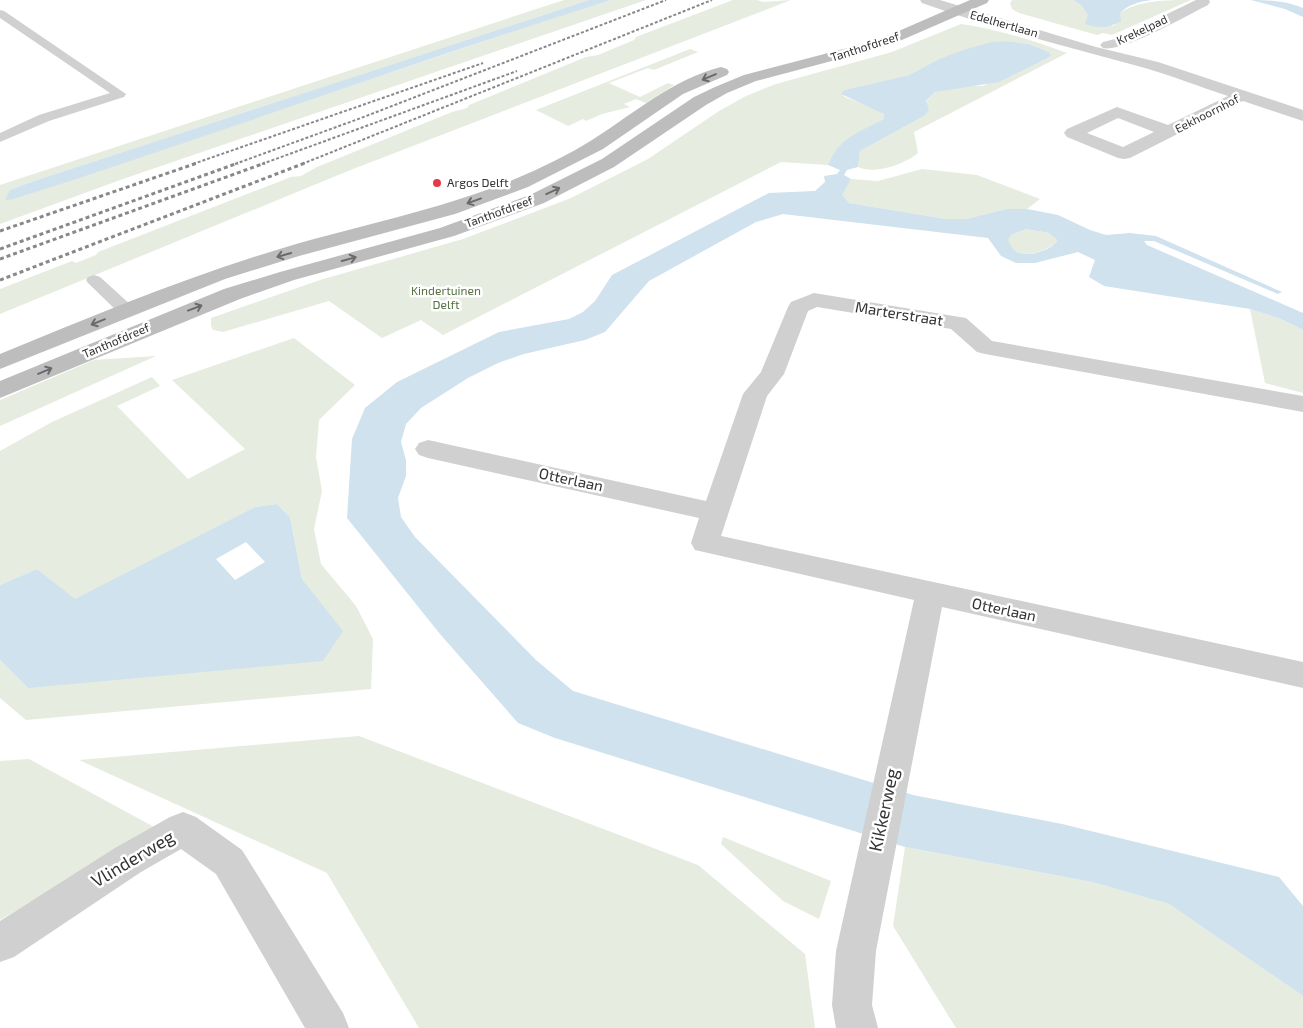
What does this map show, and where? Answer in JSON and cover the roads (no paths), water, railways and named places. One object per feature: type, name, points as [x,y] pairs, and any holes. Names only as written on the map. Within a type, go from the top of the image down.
[{"type":"street","name":"Edelhertlaan","points":[[933,1],[971,5],[1063,30],[1108,46],[1152,65]]},
{"type":"street","name":"Tanthofdreef","points":[[909,11],[933,1]]},
{"type":"street","name":"Krekelpad","points":[[1108,46],[1203,2]]},
{"type":"street","name":"Edelhertlaan","points":[[971,5],[1091,50],[1152,65],[1303,116]]},
{"type":"street","name":"Tanthofdreef","points":[[0,390],[232,294],[287,276],[447,232],[537,199],[608,163],[700,101],[721,90],[750,78],[883,43],[971,5]]},
{"type":"street","name":"Tanthofdreef","points":[[0,362],[126,310],[257,262],[448,210],[492,194],[558,166],[597,145],[677,91],[705,78],[734,67],[837,40],[866,30]]},
{"type":"street","name":"Eekhoornhof","points":[[1170,132],[1244,95]]},
{"type":"street","name":"Marterstraat","points":[[705,544],[714,512],[755,394],[772,374],[799,306],[814,300],[958,323],[985,347],[1303,404]]},
{"type":"street","name":"Otterlaan","points":[[428,449],[714,512]]},
{"type":"street","name":"Otterlaan","points":[[705,544],[1303,675]]},
{"type":"street","name":"Kikkerweg","points":[[857,1028],[852,1005],[856,951],[930,594]]},
{"type":"street","name":"Vlinderweg","points":[[0,943],[128,860],[183,829],[229,862],[328,1028]]},
{"type":"lane","points":[[0,14],[120,94],[44,118],[0,138]]},
{"type":"lane","points":[[94,280],[126,310]]},
{"type":"water","points":[[589,0],[611,0],[89,175],[14,199],[5,200],[10,190],[31,182]]},
{"type":"water","points":[[1073,0],[1152,0],[1127,7],[1120,13],[1121,21],[1103,27],[1085,24],[1088,15],[1081,5]]},
{"type":"water","points":[[1251,0],[1277,1],[1303,8],[1303,17],[1285,9]]},
{"type":"water","points":[[1007,41],[1029,44],[1049,52],[1051,56],[999,82],[935,92],[926,101],[929,110],[924,116],[860,151],[858,167],[847,170],[844,175],[851,179],[842,195],[849,203],[946,219],[966,219],[1006,209],[1027,209],[1058,215],[1090,230],[1106,235],[1130,233],[1156,236],[1282,292],[1278,294],[1154,241],[1144,241],[1147,245],[1303,313],[1303,330],[1281,319],[1250,309],[1104,286],[1089,277],[1095,260],[1078,252],[1035,263],[1016,263],[1001,256],[988,238],[783,214],[756,222],[649,281],[605,332],[585,340],[524,354],[498,363],[468,378],[421,408],[406,424],[401,442],[406,460],[406,476],[398,498],[401,517],[415,537],[536,660],[573,691],[913,795],[1062,824],[1279,877],[1303,906],[1303,996],[1169,904],[1092,882],[905,847],[555,738],[518,723],[440,634],[347,518],[352,439],[365,408],[397,382],[499,332],[569,319],[583,312],[595,301],[612,275],[769,193],[815,191],[825,182],[824,176],[837,174],[840,170],[828,165],[838,148],[858,132],[884,119],[884,114],[841,94],[844,90],[909,75],[937,60],[963,50],[993,42]],"holes":[[[1026,229],[1049,233],[1057,240],[1055,244],[1039,252],[1021,254],[1013,248],[1008,240],[1011,235]]]},
{"type":"water","points":[[277,504],[290,517],[302,579],[343,631],[323,661],[28,688],[0,660],[0,585],[37,569],[75,599],[255,507]],"holes":[[[246,542],[265,562],[235,580],[216,559]]]},
{"type":"railway","points":[[235,164],[361,118],[666,0]]},
{"type":"railway","points":[[302,164],[712,0]]},
{"type":"railway","points":[[193,164],[483,63]]},
{"type":"railway","points":[[262,164],[517,71]]},
{"type":"railway","points":[[0,231],[197,163]]},
{"type":"railway","points":[[0,249],[238,163]]},
{"type":"railway","points":[[0,259],[265,163]]},
{"type":"railway","points":[[0,280],[305,163]]},
{"type":"place","name":"Argos Delft","points":[[437,183]]},
{"type":"park label","name":"Kindertuinen Delft","points":[[446,298]]}]
